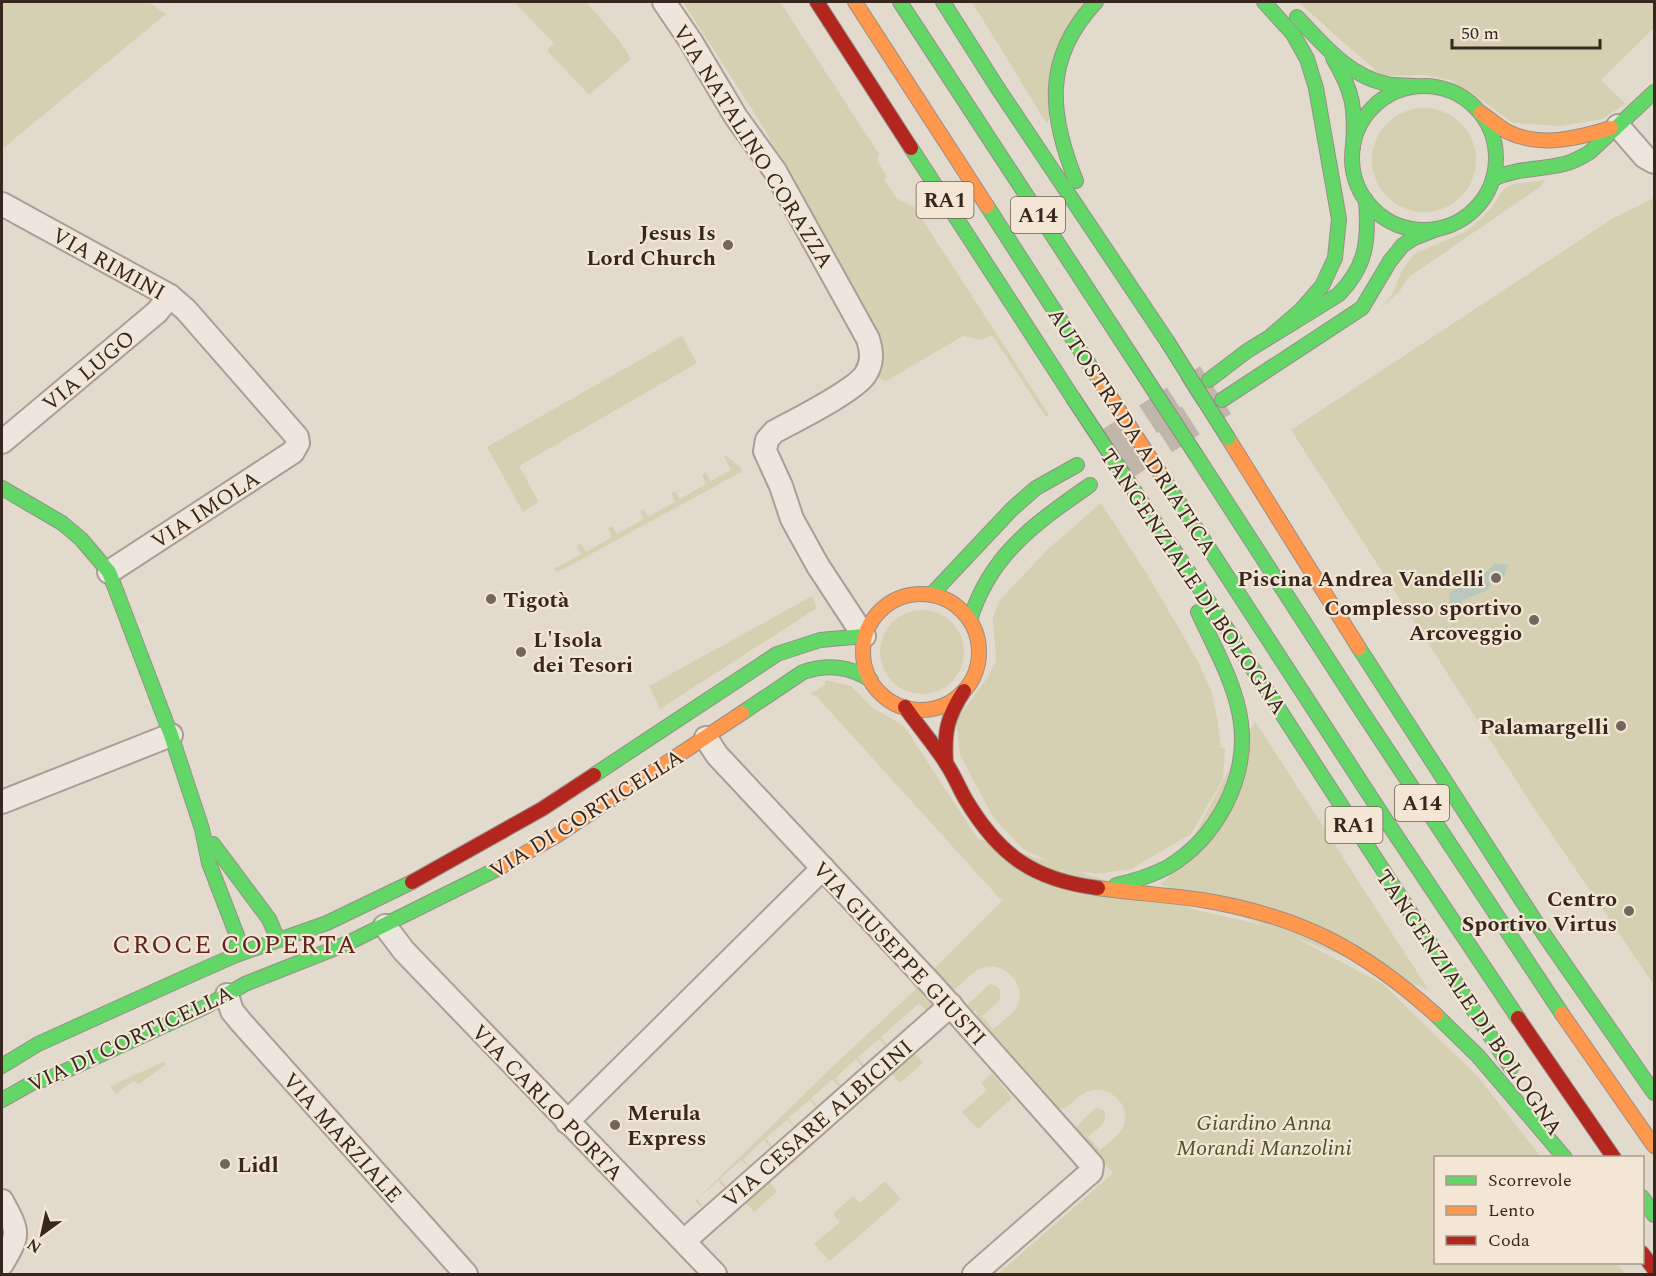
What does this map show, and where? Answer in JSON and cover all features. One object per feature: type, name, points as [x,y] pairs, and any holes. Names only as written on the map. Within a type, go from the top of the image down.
[{"type":"main road","name":"TANGENZIALE DI BOLOGNA","points":[[817,2],[1073,398],[1230,632],[1446,971],[1520,1081]]},
{"type":"main road","name":"AUTOSTRADA ADRIATICA","points":[[855,2],[1328,733],[1613,1156]]},
{"type":"main road","name":"AUTOSTRADA ADRIATICA","points":[[900,2],[1357,704],[1599,1069],[1654,1146]]},
{"type":"main road","points":[[905,2],[943,69]]},
{"type":"main road","points":[[943,2],[997,87],[1167,341],[1508,882],[1654,1093]]},
{"type":"main road","points":[[1096,2],[1072,32],[1059,62],[1055,90],[1057,126],[1063,151],[1072,172],[1138,296]]},
{"type":"main road","points":[[1264,2],[1293,34],[1307,58],[1316,88],[1339,219],[1339,240],[1325,285],[1272,335]]},
{"type":"main road","points":[[1281,2],[1345,63],[1369,78],[1385,84],[1433,86],[1452,91],[1468,100],[1481,113],[1510,134],[1526,139],[1553,141],[1575,138],[1618,126]]},
{"type":"main road","points":[[814,23],[962,226]]},
{"type":"main road","points":[[1326,46],[1345,76],[1354,98],[1356,111],[1353,165],[1357,183],[1366,200],[1380,214],[1397,224],[1417,229],[1437,228]]},
{"type":"main road","points":[[1353,147],[1358,129],[1374,106],[1397,91],[1415,86]]},
{"type":"main road","points":[[1493,179],[1517,170],[1564,164],[1578,159],[1590,152],[1654,92]]},
{"type":"main road","points":[[1222,400],[1362,308],[1384,270],[1409,240],[1452,224],[1478,206],[1487,194],[1496,162],[1495,145],[1490,128],[1481,113]]},
{"type":"main road","points":[[1209,380],[1247,351],[1309,314],[1348,287],[1365,256],[1368,239],[1366,200]]},
{"type":"main road","points":[[931,595],[1012,509],[1036,488],[1077,465]]},
{"type":"main road","points":[[970,620],[978,592],[987,576],[1048,514],[1090,485]]},
{"type":"main road","points":[[2,488],[62,523],[81,539],[109,572],[171,735],[202,829],[209,863],[238,938],[229,982]]},
{"type":"main road","points":[[1099,888],[1143,879],[1177,861],[1194,847],[1224,810],[1240,766],[1241,724],[1232,694],[1205,628],[1148,511]]},
{"type":"main road","points":[[871,680],[863,658],[864,636],[881,610],[892,602],[918,594],[931,595],[944,600],[970,620],[978,640],[979,651],[975,673],[947,720],[944,731],[946,763]]},
{"type":"main road","name":"VIA DI CORTICELLA","points":[[2,1066],[38,1044],[236,955],[345,914],[434,871],[542,809],[777,654],[821,638],[864,636]]},
{"type":"main road","name":"VIA DI CORTICELLA","points":[[2,1100],[32,1083],[52,1077],[198,1010],[229,982],[260,978],[337,948],[494,871],[556,836],[786,683],[815,667],[837,666],[861,673],[871,680],[885,697],[905,707]]},
{"type":"main road","points":[[905,707],[926,709],[936,707],[947,704],[964,691]]},
{"type":"main road","points":[[905,707],[946,763],[978,819],[1008,854],[1024,867],[1041,876],[1061,882],[1168,895],[1247,908],[1300,924],[1358,954],[1433,1011],[1483,1060],[1563,1156]]},
{"type":"main road","points":[[202,829],[268,919],[278,940]]},
{"type":"main road","name":"VIA DI CORTICELLA","points":[[260,978],[275,965],[278,956],[278,940]]},
{"type":"main road","name":"TANGENZIALE DI BOLOGNA","points":[[1534,1100],[1574,1156]]},
{"type":"main road","points":[[1644,1200],[1654,1215]]},
{"type":"main road","points":[[1644,1254],[1654,1269]]},
{"type":"street","name":"VIA NATALINO CORAZZA","points":[[664,2],[690,40],[736,117],[775,171],[863,328],[871,350],[868,369],[857,384],[774,432],[765,446],[767,457],[781,486],[792,519],[818,566],[864,636]]},
{"type":"street","points":[[1618,126],[1650,160]]},
{"type":"street","name":"VIA RIMINI","points":[[2,204],[170,296],[186,310],[293,432],[298,443]]},
{"type":"street","name":"VIA LUGO","points":[[2,442],[158,312],[170,296]]},
{"type":"street","name":"VIA IMOLA","points":[[109,572],[293,452],[298,443]]},
{"type":"street","points":[[2,802],[171,735]]},
{"type":"street","name":"VIA GIUSEPPE GIUSTI","points":[[706,738],[717,754],[951,1005],[1093,1168],[974,1275]]},
{"type":"street","points":[[567,1122],[822,868]]},
{"type":"street","name":"VIA CARLO PORTA","points":[[385,926],[404,951],[715,1275]]},
{"type":"street","name":"VIA MARZIALE","points":[[229,982],[232,1011],[466,1275]]},
{"type":"street","name":"VIA CESARE ALBICINI","points":[[684,1241],[951,1005]]},
{"type":"street","points":[[2,1202],[13,1223],[16,1235],[2,1264]]},
{"type":"green space","points":[[2,2],[148,2],[166,14],[2,149]]},
{"type":"green space","points":[[514,2],[586,2],[619,40],[631,59],[589,95],[547,50],[554,43]]},
{"type":"green space","points":[[683,2],[780,2],[879,154],[877,160],[887,177],[884,179],[896,198],[915,208],[1049,415],[1046,417],[992,335],[982,340],[963,336],[886,381],[877,377],[883,357],[880,335],[762,125]]},
{"type":"green space","points":[[972,2],[1088,2],[1047,124]]},
{"type":"green space","points":[[1298,2],[1654,2],[1654,28],[1601,80],[1626,104],[1602,119],[1561,126],[1513,123],[1449,80],[1424,75],[1382,76]]},
{"type":"green space","points":[[1424,108],[1444,112],[1461,123],[1472,140],[1476,160],[1472,180],[1461,197],[1444,208],[1424,212],[1404,208],[1387,197],[1376,180],[1372,160],[1376,140],[1387,123],[1404,112]]},
{"type":"green space","points":[[1546,180],[1540,187],[1409,277],[1399,292],[1380,309],[1393,293],[1402,270],[1414,254],[1463,233],[1479,221],[1503,190],[1513,184]]},
{"type":"green space","name":"Complesso sportivo Arcoveggio","points":[[1654,198],[1654,985],[1530,802],[1291,430],[1615,217]]},
{"type":"green space","points":[[682,336],[697,363],[519,466],[539,502],[523,512],[487,447]]},
{"type":"green space","points":[[726,455],[743,471],[558,572],[554,569],[581,554],[577,546],[581,544],[586,552],[612,537],[608,528],[612,526],[617,534],[644,519],[640,511],[644,509],[648,517],[675,502],[671,493],[675,491],[680,499],[706,484],[702,475],[706,473],[711,481],[731,470],[724,456]]},
{"type":"green space","points":[[1101,503],[1150,579],[1199,663],[1212,693],[1221,748],[1225,748],[1223,779],[1191,834],[1131,869],[1096,874],[1065,869],[1023,849],[993,817],[960,755],[956,720],[988,677],[996,661],[993,618],[999,601],[1048,549]]},
{"type":"green space","points":[[812,596],[817,608],[660,709],[649,686]]},
{"type":"green space","points":[[922,610],[945,617],[957,629],[964,652],[957,675],[945,687],[922,694],[899,687],[887,675],[880,652],[887,629],[899,617]]},
{"type":"green space","name":"Giardino Anna Morandi Manzolini","points":[[825,680],[851,686],[873,708],[904,726],[978,839],[1200,911],[1277,928],[1383,984],[1478,1077],[1540,1156],[1434,1156],[1434,1264],[1612,1264],[1619,1266],[1625,1274],[998,1274],[1113,1173],[1076,1132],[1076,1127],[1095,1108],[1104,1110],[1104,1122],[1088,1137],[1100,1150],[1121,1130],[1125,1122],[1124,1108],[1110,1093],[1096,1090],[1082,1094],[1063,1109],[1055,1107],[975,1017],[978,1014],[974,1010],[971,1012],[968,1004],[990,984],[1001,991],[999,1001],[982,1016],[993,1029],[1015,1009],[1020,998],[1019,991],[1013,977],[1007,972],[993,966],[985,967],[976,971],[954,989],[950,989],[933,970],[1002,901],[817,697],[810,694],[825,685]]},
{"type":"green space","points":[[1255,721],[1429,990],[1160,884],[1175,872]]},
{"type":"green space","points":[[916,984],[934,1002],[934,1006],[928,1013],[919,1003],[881,1037],[888,1046],[887,1048],[879,1039],[858,1057],[865,1067],[863,1068],[856,1059],[835,1078],[841,1088],[832,1080],[811,1098],[818,1109],[810,1100],[788,1118],[796,1128],[787,1120],[766,1138],[774,1148],[772,1149],[764,1140],[743,1159],[750,1168],[741,1160],[720,1179],[728,1189],[726,1190],[718,1181],[698,1199],[831,1068],[916,989],[913,985]]},
{"type":"green space","points":[[914,1052],[923,1063],[900,1083],[890,1072]]},
{"type":"green space","points":[[165,1061],[165,1065],[139,1084],[133,1081],[116,1094],[111,1088],[111,1086]]},
{"type":"green space","points":[[992,1073],[1012,1098],[978,1129],[962,1112],[987,1090],[981,1083]]},
{"type":"green space","points":[[768,1180],[777,1192],[754,1212],[744,1201]]},
{"type":"green space","points":[[885,1181],[901,1199],[830,1261],[814,1244],[840,1222],[833,1214],[853,1196],[860,1203]]},
{"type":"shaded area","points":[[1495,563],[1508,565],[1504,578],[1493,582],[1486,591],[1465,599],[1458,605],[1449,604],[1449,594],[1453,590],[1476,583]]},
{"type":"tunnel","points":[[1107,446],[1209,380]]},
{"type":"tunnel","points":[[1122,465],[1222,400]]},
{"type":"traffic: fast","points":[[900,2],[1134,360]]},
{"type":"traffic: fast","points":[[943,2],[997,87],[1167,341]]},
{"type":"traffic: fast","points":[[1076,181],[1060,133],[1056,110],[1056,87],[1059,66],[1067,44],[1079,23],[1096,2]]},
{"type":"traffic: fast","points":[[1264,2],[1293,34],[1307,59],[1316,88],[1339,219],[1335,258],[1322,286],[1301,310],[1272,335]]},
{"type":"traffic: fast","points":[[1297,17],[1337,58],[1360,74],[1387,84],[1415,86]]},
{"type":"traffic: fast","points":[[1333,58],[1345,80],[1352,101],[1353,147]]},
{"type":"traffic: fast","points":[[1424,86],[1451,92],[1464,98],[1475,107],[1484,118],[1490,131],[1496,158],[1490,185],[1484,198],[1475,209],[1464,218],[1451,224],[1424,230],[1397,224],[1384,218],[1373,209],[1364,198],[1358,185],[1352,158],[1358,131],[1364,118],[1373,107],[1384,98],[1397,92],[1424,86]]},
{"type":"traffic: fast","points":[[1493,179],[1510,173],[1564,164],[1581,157],[1590,152],[1654,92]]},
{"type":"traffic: fast","points":[[911,148],[1073,398]]},
{"type":"traffic: fast","points":[[1209,380],[1247,351],[1338,295],[1348,284],[1364,252],[1367,228],[1366,200]]},
{"type":"traffic: fast","points":[[987,206],[1100,381]]},
{"type":"traffic: fast","points":[[1222,400],[1362,308],[1390,261],[1403,245],[1437,229]]},
{"type":"traffic: fast","points":[[1167,341],[1228,438]]},
{"type":"traffic: fast","points":[[1134,360],[1196,455]]},
{"type":"traffic: fast","points":[[1073,398],[1135,492]]},
{"type":"traffic: fast","points":[[1196,455],[1562,1014]]},
{"type":"traffic: fast","points":[[931,595],[1012,509],[1036,488],[1077,465]]},
{"type":"traffic: fast","points":[[1162,476],[1385,819],[1518,1018]]},
{"type":"traffic: fast","points":[[970,620],[990,576],[1017,542],[1051,513],[1090,485]]},
{"type":"traffic: fast","points":[[2,488],[62,523],[81,539],[109,572],[171,735],[202,829],[209,863],[238,938],[236,955]]},
{"type":"traffic: fast","points":[[1135,492],[1231,635],[1511,1068]]},
{"type":"traffic: fast","points":[[1116,885],[1155,873],[1185,855],[1214,824],[1234,786],[1242,744],[1238,708],[1224,666],[1198,612]]},
{"type":"traffic: fast","points":[[594,775],[777,654],[820,640],[864,636]]},
{"type":"traffic: fast","points":[[1359,648],[1543,933],[1654,1093]]},
{"type":"traffic: fast","points":[[742,713],[803,672],[812,669],[830,667],[846,669],[871,680]]},
{"type":"traffic: fast","points":[[213,844],[269,919],[278,940]]},
{"type":"traffic: fast","points":[[2,1100],[32,1083],[52,1077],[205,1007],[245,984],[346,944],[499,868]]},
{"type":"traffic: fast","points":[[2,1066],[38,1044],[184,978],[236,955],[327,923],[412,882]]},
{"type":"traffic: fast","points":[[1436,1015],[1478,1056],[1563,1156]]},
{"type":"traffic: fast","points":[[1644,1200],[1654,1215]]},
{"type":"traffic: slow","points":[[855,2],[987,206]]},
{"type":"traffic: slow","points":[[1481,113],[1508,132],[1534,140],[1573,138],[1611,128]]},
{"type":"traffic: slow","points":[[1100,381],[1162,476]]},
{"type":"traffic: slow","points":[[1228,438],[1359,648]]},
{"type":"traffic: slow","points":[[921,594],[943,599],[962,611],[974,630],[979,652],[974,674],[962,693],[943,705],[921,710],[899,705],[880,693],[868,674],[863,652],[868,630],[880,611],[899,599],[921,594]]},
{"type":"traffic: slow","points":[[499,868],[556,836],[742,713]]},
{"type":"traffic: slow","points":[[1098,888],[1202,900],[1270,915],[1300,926],[1356,954],[1382,971],[1436,1015]]},
{"type":"traffic: slow","points":[[1562,1014],[1654,1146]]},
{"type":"traffic: jam","points":[[817,2],[911,148]]},
{"type":"traffic: jam","points":[[946,763],[948,725],[964,691]]},
{"type":"traffic: jam","points":[[905,707],[952,772],[978,819],[1005,850],[1020,862],[1055,879],[1098,888]]},
{"type":"traffic: jam","points":[[412,882],[542,809],[594,775]]},
{"type":"traffic: jam","points":[[1518,1018],[1613,1156]]},
{"type":"traffic: jam","points":[[1644,1256],[1654,1269]]},
{"type":"place","name":"Jesus Is Lord Church","points":[[728,245]]},
{"type":"place","name":"Piscina Andrea Vandelli","points":[[1496,578]]},
{"type":"place","name":"Tigotà","points":[[491,599]]},
{"type":"place","name":"Complesso sportivo Arcoveggio","points":[[1534,620]]},
{"type":"place","name":"L'Isola dei Tesori","points":[[521,652]]},
{"type":"place","name":"Palamargelli","points":[[1621,726]]},
{"type":"place","name":"Centro Sportivo Virtus","points":[[1629,911]]},
{"type":"place","name":"Merula Express","points":[[615,1125]]},
{"type":"place","name":"Lidl","points":[[225,1164]]},
{"type":"district","name":"CROCE COPERTA","points":[[235,944]]}]
